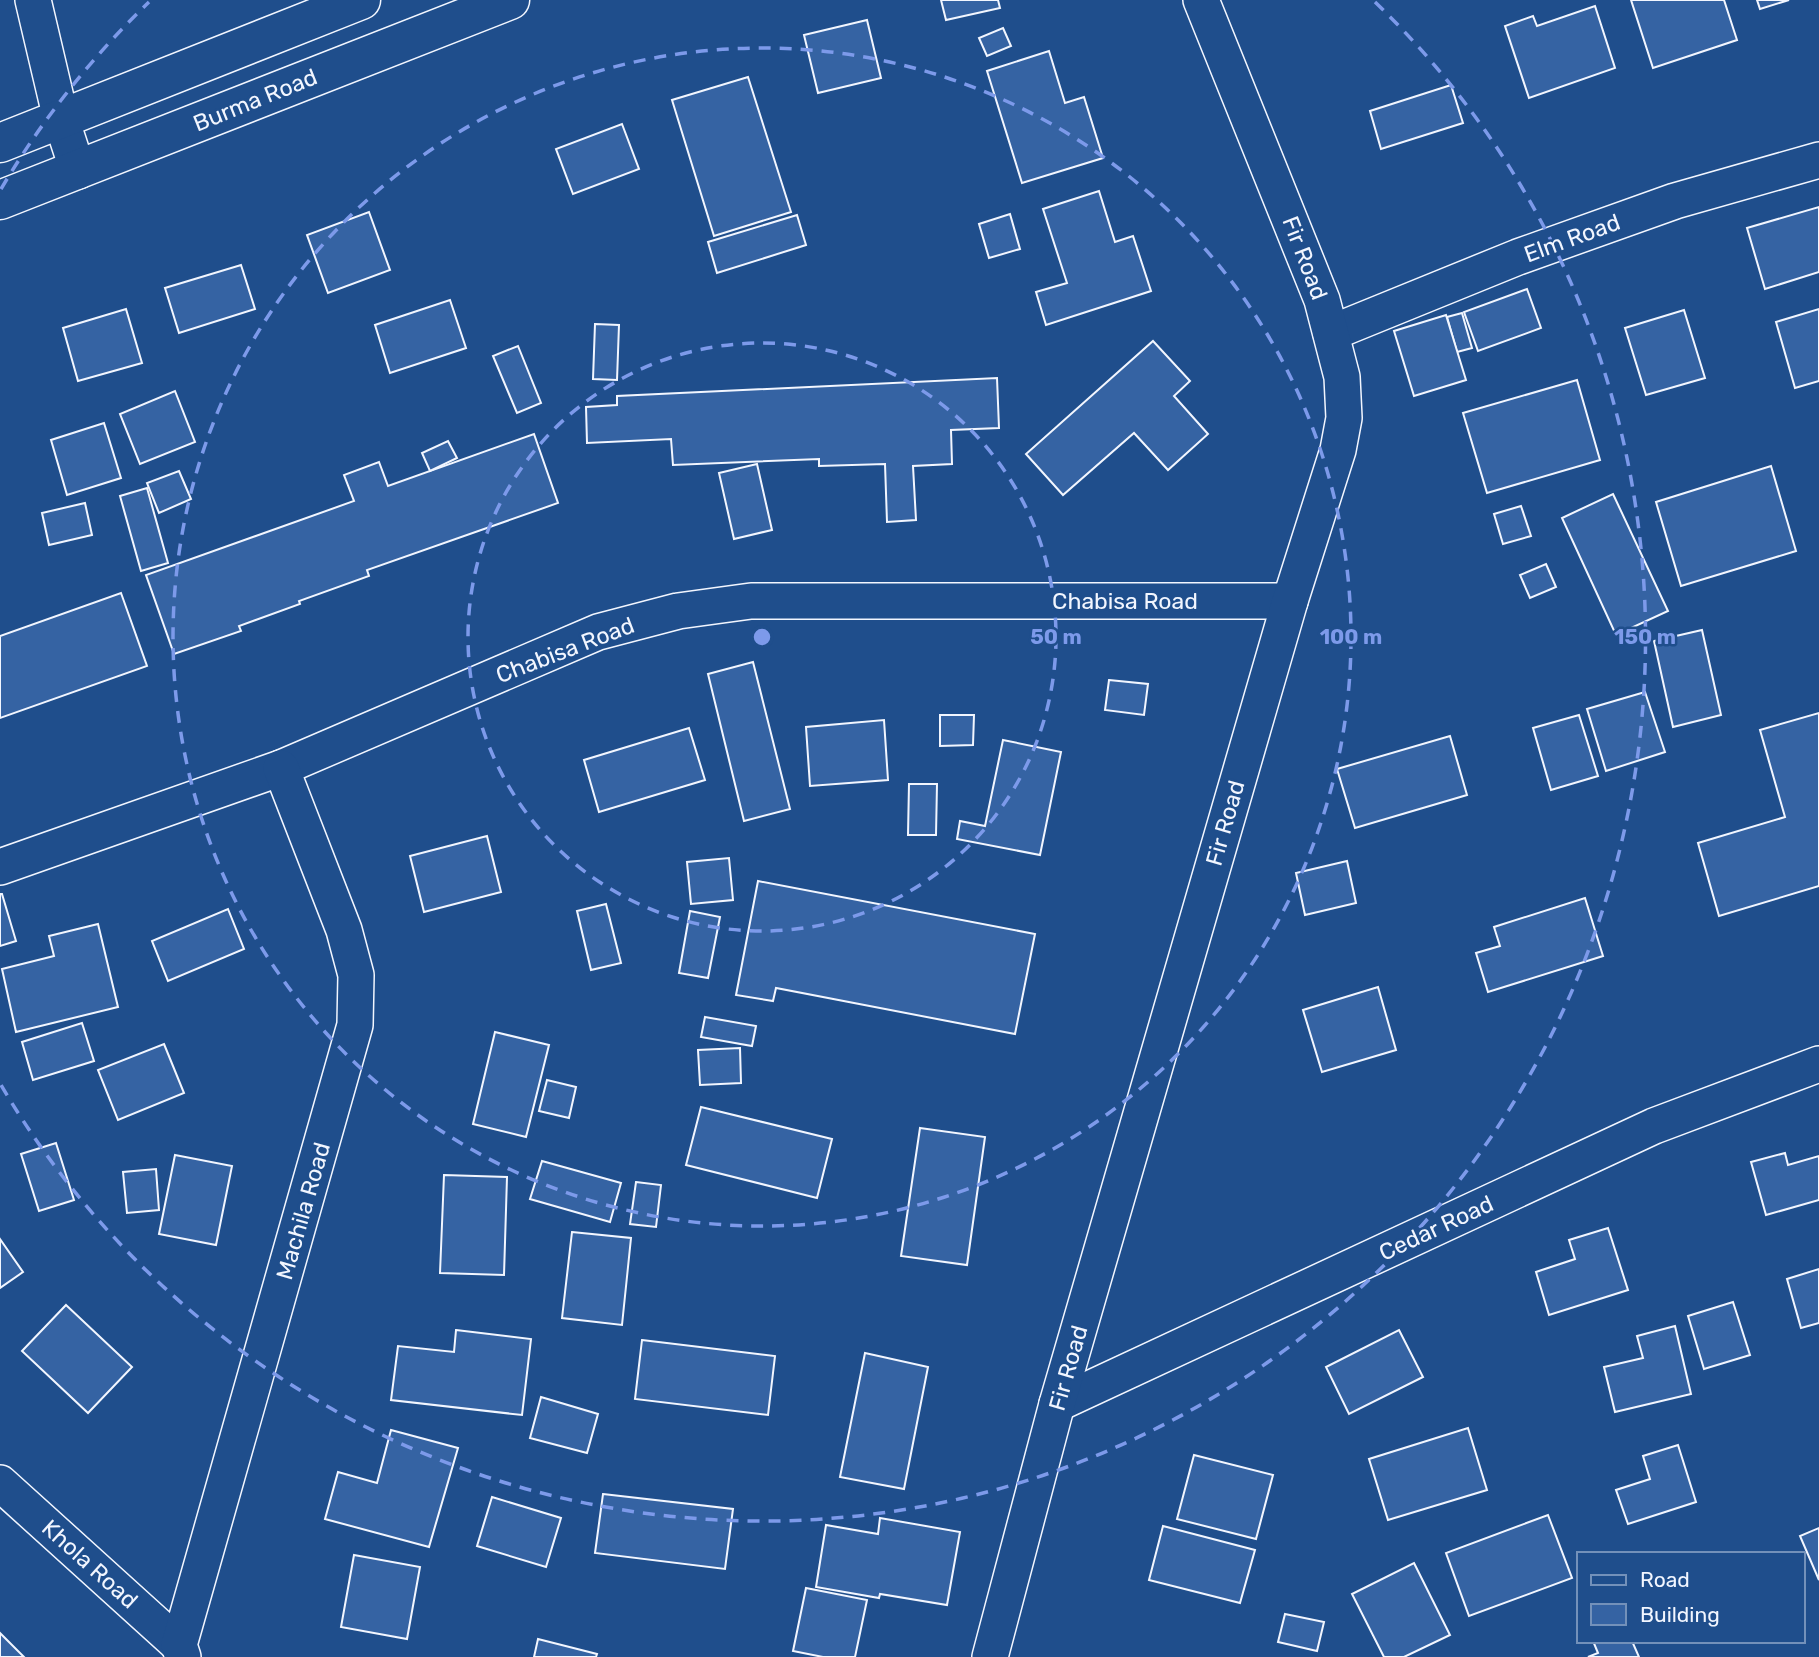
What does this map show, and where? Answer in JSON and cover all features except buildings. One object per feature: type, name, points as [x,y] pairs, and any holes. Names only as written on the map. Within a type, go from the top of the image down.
[{"type":"main road","points":[[0,143],[361,0]]},
{"type":"main road","name":"Burma Road","points":[[0,200],[510,0]]},
{"type":"street","points":[[33,0],[61,119],[78,171]]},
{"type":"street","name":"Fir Road","points":[[990,1657],[1057,1404],[1290,601],[1338,450],[1344,418],[1342,377],[1322,300],[1200,0]]},
{"type":"street","name":"Elm Road","points":[[1331,333],[1518,257],[1675,201],[1819,160]]},
{"type":"street","name":"Chabisa Road","points":[[0,867],[281,768],[598,632],[678,611],[751,601],[1290,601]]},
{"type":"street","name":"Machila Road","points":[[181,1651],[355,1025],[356,975],[344,930],[281,768]]},
{"type":"street","name":"Cedar Road","points":[[1057,1404],[1654,1126],[1819,1064]]},
{"type":"street","name":"Khola Road","points":[[0,1483],[181,1651]]}]
